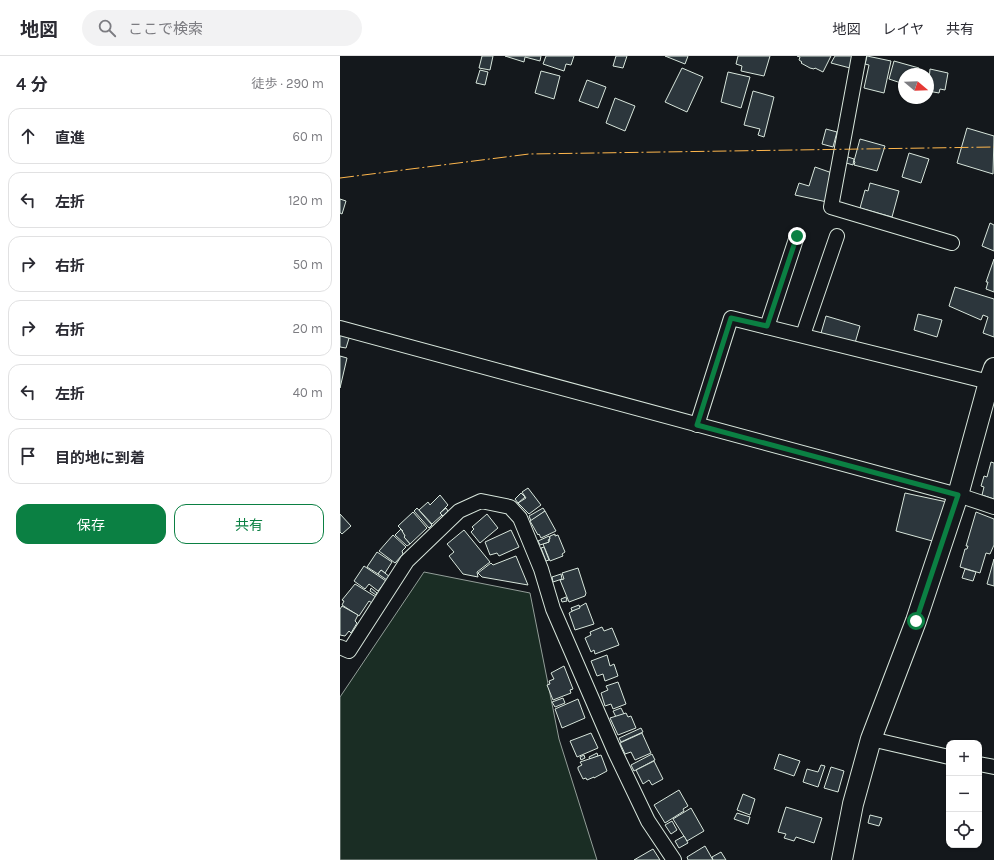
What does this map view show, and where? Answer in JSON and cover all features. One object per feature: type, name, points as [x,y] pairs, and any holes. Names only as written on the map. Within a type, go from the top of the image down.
[{"type":"street","points":[[859,56],[831,207],[952,243]]},
{"type":"street","points":[[767,326],[797,236]]},
{"type":"street","points":[[803,335],[837,236]]},
{"type":"street","points":[[697,425],[731,318],[803,335],[992,375],[958,495],[916,621],[872,739],[853,804],[842,860]]},
{"type":"street","points":[[340,328],[958,495],[994,507]]},
{"type":"street","points":[[340,646],[349,651],[408,561],[459,511],[481,501],[510,507],[520,518],[541,569],[553,609],[615,752],[648,821],[674,860]]},
{"type":"street","points":[[872,739],[946,756]]},
{"type":"street","points":[[982,765],[994,767]]},
{"type":"green space","points":[[424,572],[530,593],[559,739],[597,860],[340,860],[340,697]]},
{"type":"building","points":[[482,56],[493,56],[490,70],[479,68]]},
{"type":"building","points":[[505,56],[541,56],[540,61],[525,57],[524,62]]},
{"type":"building","points":[[546,56],[574,56],[571,65],[566,64],[564,71],[543,64]]},
{"type":"building","points":[[616,56],[627,56],[623,68],[613,66]]},
{"type":"building","points":[[665,56],[688,56],[685,64]]},
{"type":"building","points":[[738,56],[770,56],[764,76],[741,71],[742,66],[736,64]]},
{"type":"building","points":[[797,56],[831,56],[823,72],[815,68],[810,68],[801,63],[802,62],[799,60],[800,57]]},
{"type":"building","points":[[835,56],[853,56],[850,68],[831,63]]},
{"type":"building","points":[[867,56],[891,61],[884,93],[864,88],[869,65],[865,64]]},
{"type":"building","points":[[894,61],[919,68],[898,68],[898,82],[889,79]]},
{"type":"building","points":[[682,68],[703,77],[687,112],[665,102]]},
{"type":"building","points":[[480,70],[488,72],[485,85],[476,83]]},
{"type":"building","points":[[934,70],[948,73],[945,90],[940,89],[939,93],[934,92]]},
{"type":"building","points":[[541,71],[560,76],[554,99],[535,93]]},
{"type":"building","points":[[728,72],[750,77],[741,108],[721,102]]},
{"type":"building","points":[[587,80],[606,87],[598,108],[579,101]]},
{"type":"building","points":[[753,91],[774,97],[764,137],[758,135],[760,129],[744,125]]},
{"type":"building","points":[[615,98],[635,106],[625,131],[606,123]]},
{"type":"building","points":[[967,128],[994,136],[993,174],[957,163]]},
{"type":"building","points":[[826,129],[837,132],[833,147],[822,144]]},
{"type":"building","points":[[860,139],[885,146],[877,171],[854,165]]},
{"type":"building","points":[[909,153],[929,159],[921,183],[902,177]]},
{"type":"building","points":[[845,156],[854,159],[853,165],[843,162]]},
{"type":"building","points":[[815,167],[835,174],[827,202],[795,195],[799,183],[809,186]]},
{"type":"building","points":[[870,183],[899,191],[892,217],[860,208],[865,190],[868,191]]},
{"type":"building","points":[[340,199],[346,201],[342,214],[340,213]]},
{"type":"building","points":[[990,223],[994,225],[994,251],[982,246]]},
{"type":"building","points":[[994,259],[994,292],[986,289],[988,282],[986,282]]},
{"type":"building","points":[[955,287],[994,299],[994,337],[983,333],[988,317],[983,315],[981,320],[949,306]]},
{"type":"building","points":[[918,314],[942,320],[937,337],[914,330]]},
{"type":"building","points":[[826,316],[860,326],[855,343],[821,333]]},
{"type":"building","points":[[340,333],[350,335],[346,348],[340,347]]},
{"type":"building","points":[[340,356],[347,358],[340,388]]},
{"type":"building","points":[[991,462],[994,463],[994,499],[982,495],[984,487],[981,486],[984,476],[987,477]]},
{"type":"building","points":[[528,488],[541,505],[529,514],[518,503],[526,498],[522,492]]},
{"type":"building","points":[[521,493],[525,497],[518,503],[515,499]]},
{"type":"building","points":[[905,493],[947,502],[936,542],[896,531]]},
{"type":"building","points":[[440,495],[448,505],[440,513],[442,515],[432,524],[419,510],[428,502],[430,505]]},
{"type":"building","points":[[417,508],[432,525],[429,528],[414,511]]},
{"type":"building","points":[[446,508],[448,511],[443,516],[440,513]]},
{"type":"building","points":[[543,508],[545,511],[531,521],[529,516]]},
{"type":"building","points":[[545,511],[556,531],[541,538],[530,521]]},
{"type":"building","points":[[413,512],[427,528],[410,544],[404,537],[403,531],[398,526]]},
{"type":"building","points":[[976,512],[994,519],[994,545],[990,554],[986,553],[980,573],[960,567],[965,549],[967,549],[968,546],[966,546]]},
{"type":"building","points":[[340,514],[351,526],[342,534],[340,532]]},
{"type":"building","points":[[487,514],[498,528],[480,543],[471,532],[474,529],[472,527]]},
{"type":"building","points":[[401,529],[405,536],[404,537],[410,544],[407,546],[395,535]]},
{"type":"building","points":[[464,530],[490,562],[477,572],[478,577],[463,574],[449,556],[454,552],[447,544]]},
{"type":"building","points":[[511,530],[519,547],[499,556],[497,553],[490,555],[485,542]]},
{"type":"building","points":[[555,534],[555,536],[558,535],[565,552],[562,554],[563,556],[550,561],[543,544],[549,542],[550,536]]},
{"type":"building","points":[[393,535],[406,547],[402,551],[403,554],[395,563],[379,551]]},
{"type":"building","points":[[549,536],[549,542],[540,545],[538,541]]},
{"type":"building","points":[[544,547],[549,560],[546,561],[541,548]]},
{"type":"building","points":[[377,552],[392,562],[385,573],[381,570],[378,574],[367,567]]},
{"type":"building","points":[[516,556],[528,585],[482,577],[478,573],[491,563],[493,565]]},
{"type":"building","points":[[994,559],[994,586],[987,584]]},
{"type":"building","points":[[364,566],[386,581],[378,591],[369,584],[365,589],[354,581]]},
{"type":"building","points":[[578,568],[586,593],[585,596],[569,602],[560,580],[564,579],[562,573]]},
{"type":"building","points":[[965,569],[976,572],[973,581],[962,578]]},
{"type":"building","points":[[381,570],[390,577],[387,580],[378,574]]},
{"type":"building","points":[[561,574],[562,579],[553,582],[552,577]]},
{"type":"building","points":[[355,584],[376,597],[372,603],[369,601],[359,616],[342,605],[344,601],[342,600]]},
{"type":"building","points":[[371,588],[377,593],[376,595],[370,591]]},
{"type":"building","points":[[566,597],[567,601],[562,602],[561,599]]},
{"type":"building","points":[[586,603],[594,624],[575,630],[569,613]]},
{"type":"building","points":[[579,605],[580,608],[572,611],[571,608]]},
{"type":"building","points":[[342,606],[358,615],[355,621],[357,623],[351,633],[349,631],[345,636],[340,635],[340,609]]},
{"type":"building","points":[[602,627],[604,631],[612,628],[619,645],[595,654],[594,650],[591,652],[585,638],[591,635],[590,632]]},
{"type":"building","points":[[607,655],[610,666],[614,664],[618,676],[605,681],[603,674],[597,676],[591,661]]},
{"type":"building","points":[[564,666],[573,689],[570,690],[571,693],[553,700],[547,685],[550,684],[549,681],[554,679],[551,673]]},
{"type":"building","points":[[618,682],[626,704],[613,709],[611,704],[605,706],[601,693],[608,690],[606,686]]},
{"type":"building","points":[[563,698],[565,703],[555,707],[552,702]]},
{"type":"building","points":[[578,699],[585,718],[562,728],[555,709]]},
{"type":"building","points":[[621,708],[624,714],[616,717],[613,711]]},
{"type":"building","points":[[626,713],[628,717],[631,716],[636,728],[618,735],[610,718]]},
{"type":"building","points":[[641,728],[643,732],[621,742],[619,738]]},
{"type":"building","points":[[591,733],[598,748],[577,757],[570,741]]},
{"type":"building","points":[[642,733],[651,753],[635,760],[631,752],[625,754],[620,743]]},
{"type":"building","points":[[597,753],[598,756],[590,760],[589,757]]},
{"type":"building","points":[[652,754],[655,760],[634,771],[631,765]]},
{"type":"building","points":[[779,754],[800,761],[794,776],[774,769]]},
{"type":"building","points":[[584,755],[585,758],[581,760],[580,757]]},
{"type":"building","points":[[601,755],[607,771],[594,778],[587,780],[586,778],[583,779],[578,769],[578,767],[582,765],[580,762]]},
{"type":"building","points":[[654,761],[663,779],[652,785],[649,780],[643,784],[636,770]]},
{"type":"building","points":[[821,765],[825,766],[818,787],[803,782],[807,769],[818,772]]},
{"type":"building","points":[[831,767],[844,771],[838,792],[824,788]]},
{"type":"building","points":[[679,790],[688,806],[683,809],[684,811],[665,823],[654,805]]},
{"type":"building","points":[[743,794],[755,799],[750,815],[737,810]]},
{"type":"building","points":[[786,807],[822,818],[814,843],[796,837],[794,841],[784,838],[786,834],[778,832]]},
{"type":"building","points":[[691,808],[704,831],[687,841],[673,819]]},
{"type":"building","points":[[737,813],[750,817],[748,824],[734,819]]},
{"type":"building","points":[[870,815],[882,818],[879,826],[868,823]]},
{"type":"building","points":[[672,821],[677,830],[671,834],[665,825]]},
{"type":"building","points":[[684,836],[688,843],[679,848],[675,841]]},
{"type":"building","points":[[705,846],[713,860],[688,860],[687,857]]},
{"type":"building","points":[[653,849],[660,860],[634,860]]},
{"type":"building","points":[[721,852],[726,860],[713,860],[712,857]]},
{"type":"power","points":[[340,178],[529,154],[994,147]]},
{"type":"route","points":[[797,236],[767,326],[731,318],[697,425],[958,495],[916,621]]}]
